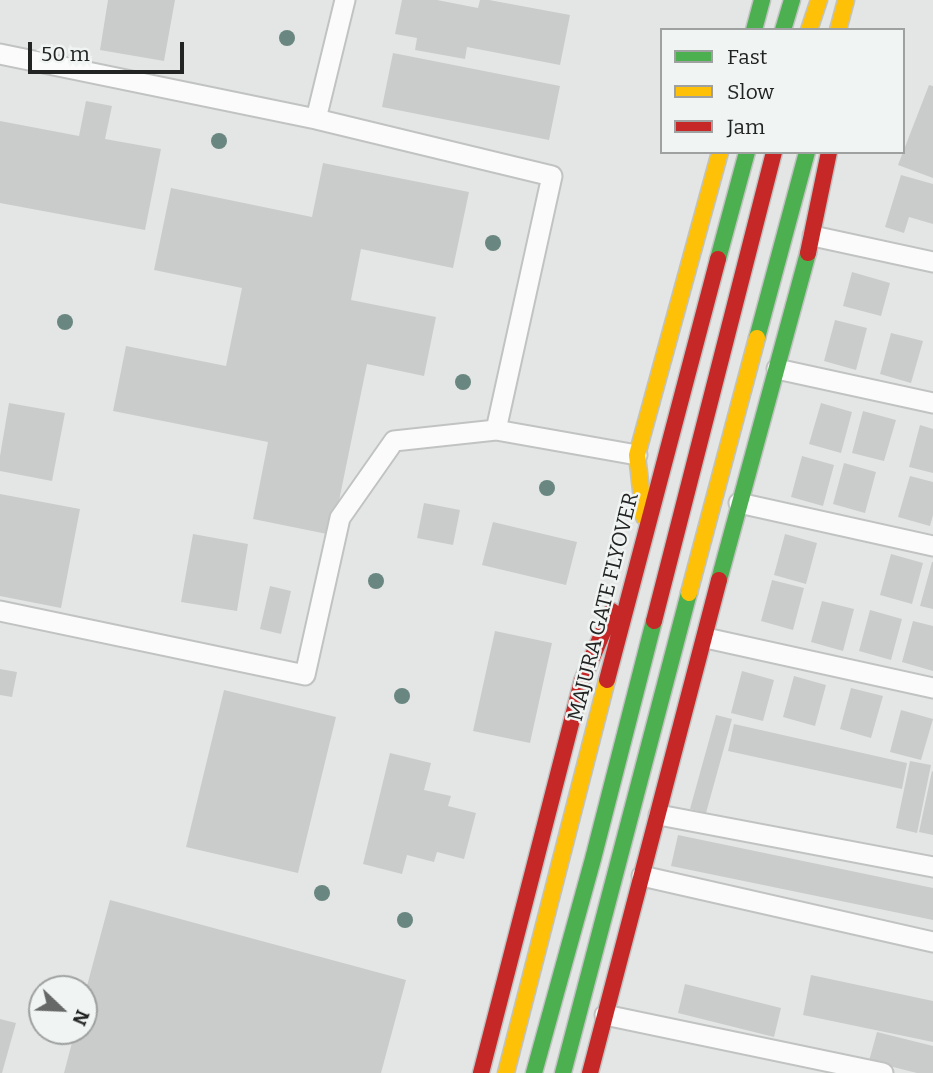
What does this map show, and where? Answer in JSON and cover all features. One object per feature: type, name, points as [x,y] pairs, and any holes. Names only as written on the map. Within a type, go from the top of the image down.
[{"type":"main road","points":[[755,28],[762,0]]},
{"type":"main road","points":[[784,28],[792,0]]},
{"type":"main road","points":[[810,28],[818,0]]},
{"type":"main road","points":[[839,28],[846,0]]},
{"type":"main road","points":[[853,28],[859,0]]},
{"type":"main road","points":[[481,1073],[582,681],[646,533],[637,455],[719,154]]},
{"type":"main road","name":"MAJURA GATE FLYOVER","points":[[506,1073],[667,446],[746,154]]},
{"type":"main road","points":[[534,1073],[593,859],[773,154]]},
{"type":"main road","points":[[563,1073],[806,154]]},
{"type":"main road","points":[[590,1073],[706,638],[739,503],[813,236],[829,154]]},
{"type":"street","points":[[316,119],[345,0]]},
{"type":"street","points":[[0,54],[316,119],[552,176],[496,430]]},
{"type":"street","points":[[813,236],[933,262]]},
{"type":"street","points":[[777,369],[933,403]]},
{"type":"street","points":[[0,611],[305,676],[340,518],[394,441],[496,430],[637,455]]},
{"type":"street","points":[[739,503],[933,546]]},
{"type":"street","points":[[706,638],[933,688]]},
{"type":"street","points":[[659,815],[933,867]]},
{"type":"street","points":[[642,876],[933,942]]},
{"type":"street","points":[[605,1015],[883,1073]]},
{"type":"building","points":[[108,0],[175,0],[164,61],[100,50]]},
{"type":"building","points":[[402,0],[437,0],[478,8],[480,0],[489,0],[570,15],[560,65],[467,47],[465,59],[415,50],[417,38],[395,34]]},
{"type":"building","points":[[393,53],[560,86],[549,140],[382,107]]},
{"type":"building","points":[[929,85],[933,86],[933,178],[898,165],[902,154],[905,154],[905,147]]},
{"type":"building","points":[[86,101],[112,106],[105,139],[161,149],[145,230],[0,203],[0,121],[79,136]]},
{"type":"building","points":[[323,163],[469,192],[453,268],[361,249],[351,300],[436,317],[424,376],[367,364],[332,535],[253,519],[268,442],[113,411],[126,346],[226,366],[242,288],[154,270],[171,188],[312,217]]},
{"type":"building","points":[[901,175],[933,184],[933,224],[909,217],[904,233],[885,227]]},
{"type":"building","points":[[852,272],[890,283],[881,316],[843,306]]},
{"type":"building","points":[[835,320],[867,328],[856,370],[824,361]]},
{"type":"building","points":[[891,333],[923,341],[911,383],[880,374]]},
{"type":"building","points":[[9,403],[65,413],[52,481],[0,471]]},
{"type":"building","points":[[821,403],[852,412],[841,453],[809,444]]},
{"type":"building","points":[[863,411],[896,420],[884,461],[852,453]]},
{"type":"building","points":[[920,425],[933,429],[933,473],[909,467]]},
{"type":"building","points":[[802,456],[834,465],[823,506],[791,497]]},
{"type":"building","points":[[844,463],[876,472],[865,513],[833,504]]},
{"type":"building","points":[[910,476],[933,482],[933,515],[930,526],[898,517]]},
{"type":"building","points":[[0,494],[80,509],[61,608],[0,596]]},
{"type":"building","points":[[424,503],[460,510],[453,545],[417,538]]},
{"type":"building","points":[[493,522],[577,542],[566,585],[482,565]]},
{"type":"building","points":[[193,534],[248,544],[237,611],[181,602]]},
{"type":"building","points":[[785,534],[817,543],[806,584],[774,575]]},
{"type":"building","points":[[891,554],[923,563],[912,604],[880,595]]},
{"type":"building","points":[[933,562],[933,609],[920,606]]},
{"type":"building","points":[[772,580],[804,588],[793,630],[761,621]]},
{"type":"building","points":[[270,586],[291,591],[281,634],[260,629]]},
{"type":"building","points":[[822,601],[854,609],[843,651],[811,642]]},
{"type":"building","points":[[870,610],[902,619],[891,660],[859,651]]},
{"type":"building","points":[[913,621],[933,626],[933,671],[902,662]]},
{"type":"building","points":[[495,631],[552,643],[530,743],[473,731]]},
{"type":"building","points":[[0,669],[17,672],[12,697],[0,695]]},
{"type":"building","points":[[742,671],[774,680],[763,721],[731,713]]},
{"type":"building","points":[[794,676],[826,685],[815,726],[783,717]]},
{"type":"building","points":[[851,688],[883,696],[871,738],[840,729]]},
{"type":"building","points":[[224,690],[336,717],[298,873],[186,847]]},
{"type":"building","points":[[901,710],[933,719],[921,760],[890,752]]},
{"type":"building","points":[[716,715],[732,719],[706,813],[690,809]]},
{"type":"building","points":[[734,724],[907,763],[902,789],[728,751]]},
{"type":"building","points":[[390,753],[431,763],[424,790],[451,796],[448,806],[476,813],[464,859],[437,852],[434,862],[407,855],[402,874],[363,864]]},
{"type":"building","points":[[910,761],[931,765],[917,833],[896,828]]},
{"type":"building","points":[[933,772],[933,835],[919,832]]},
{"type":"building","points":[[678,835],[933,888],[933,920],[671,866]]},
{"type":"building","points":[[110,900],[406,980],[381,1073],[64,1073],[71,1045],[98,1045],[98,975],[90,975]]},
{"type":"building","points":[[811,975],[933,1001],[933,1042],[803,1015]]},
{"type":"building","points":[[685,984],[781,1008],[774,1037],[678,1013]]},
{"type":"building","points":[[0,1019],[16,1023],[2,1073],[0,1073]]},
{"type":"building","points":[[877,1032],[933,1046],[933,1073],[917,1073],[869,1061]]},
{"type":"traffic: fast","points":[[755,28],[762,0]]},
{"type":"traffic: fast","points":[[784,28],[792,0]]},
{"type":"traffic: fast","points":[[718,259],[746,154]]},
{"type":"traffic: fast","points":[[757,338],[806,154]]},
{"type":"traffic: fast","points":[[719,580],[808,253]]},
{"type":"traffic: fast","points":[[563,1073],[689,593]]},
{"type":"traffic: fast","points":[[534,1073],[593,859],[654,621]]},
{"type":"traffic: slow","points":[[810,28],[819,0]]},
{"type":"traffic: slow","points":[[839,28],[846,0]]},
{"type":"traffic: slow","points":[[644,517],[637,455],[719,154]]},
{"type":"traffic: slow","points":[[689,593],[757,338]]},
{"type":"traffic: slow","points":[[506,1073],[607,680]]},
{"type":"traffic: jam","points":[[654,621],[773,154]]},
{"type":"traffic: jam","points":[[808,253],[829,154]]},
{"type":"traffic: jam","points":[[607,680],[718,259]]},
{"type":"traffic: jam","points":[[590,1073],[719,580]]},
{"type":"traffic: jam","points":[[481,1073],[582,681],[612,611]]}]
